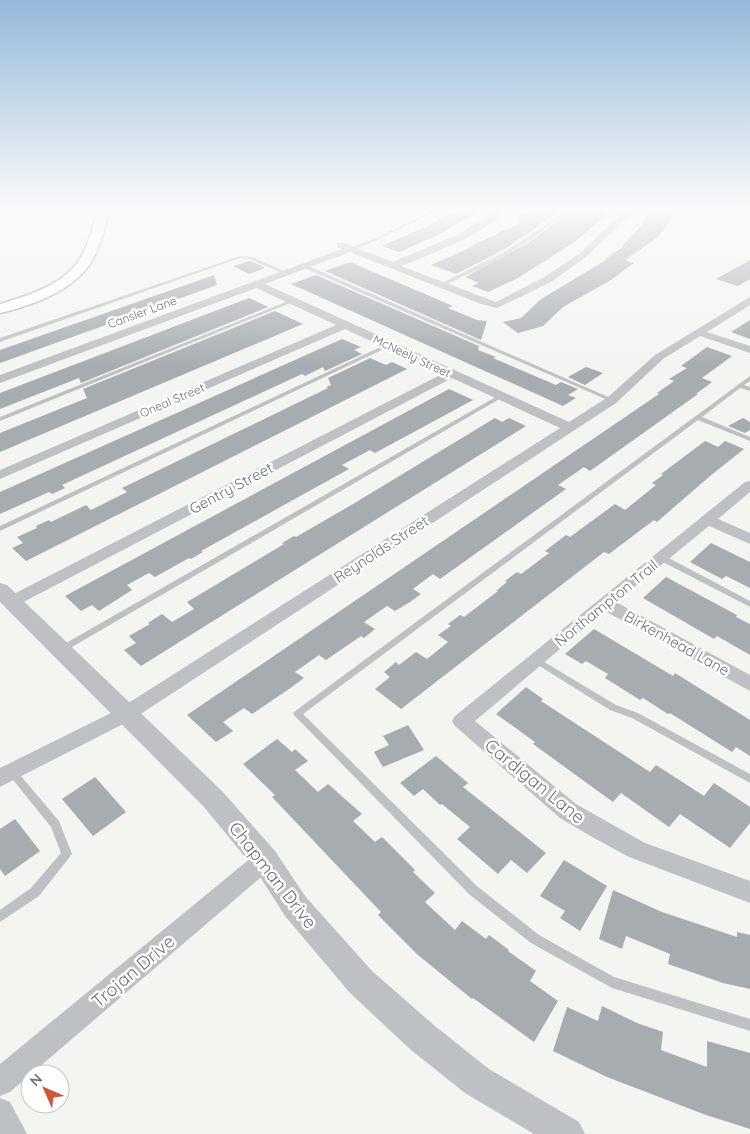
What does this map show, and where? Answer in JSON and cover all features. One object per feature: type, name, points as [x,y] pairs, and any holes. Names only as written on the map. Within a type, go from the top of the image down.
[{"type":"main road","points":[[0,309],[52,288],[78,270],[83,262]]},
{"type":"street","name":"Cansler Lane","points":[[0,379],[315,262]]},
{"type":"street","points":[[382,262],[497,305],[546,280],[573,262]]},
{"type":"street","points":[[392,266],[401,262]]},
{"type":"street","name":"McNeely Street","points":[[256,284],[569,427]]},
{"type":"street","name":"Reynolds Street","points":[[6,775],[126,714],[612,400],[659,357],[750,300]]},
{"type":"street","name":"Oneal Street","points":[[0,475],[345,325]]},
{"type":"street","points":[[698,332],[750,350]]},
{"type":"street","name":"Gentry Street","points":[[6,596],[451,374]]},
{"type":"street","name":"Northampton Trail","points":[[462,721],[604,602],[662,558],[750,485]]},
{"type":"street","points":[[706,520],[750,539]]},
{"type":"street","name":"Chapman Drive","points":[[6,596],[213,800],[265,860],[295,906],[361,982],[423,1038],[477,1081],[567,1134]]},
{"type":"street","name":"Birkenhead Lane","points":[[604,602],[750,684]]},
{"type":"street","name":"Cardigan Lane","points":[[462,721],[568,811],[637,850],[750,892]]},
{"type":"street","name":"Trojan Drive","points":[[0,1082],[265,860]]},
{"type":"street","points":[[0,1112],[13,1134]]},
{"type":"lane","points":[[0,340],[226,262]]},
{"type":"lane","points":[[260,262],[286,273]]},
{"type":"lane","points":[[440,285],[491,262]]},
{"type":"lane","points":[[304,266],[612,400]]},
{"type":"lane","points":[[0,419],[293,301]]},
{"type":"lane","points":[[0,529],[389,345]]},
{"type":"lane","points":[[750,378],[297,714],[474,892],[535,939],[612,982],[750,1025]]},
{"type":"lane","points":[[739,386],[750,390]]},
{"type":"lane","points":[[60,650],[501,396]]},
{"type":"lane","points":[[696,417],[750,439]]},
{"type":"lane","points":[[662,558],[750,604]]},
{"type":"lane","points":[[536,660],[613,708],[635,715],[750,780]]},
{"type":"lane","points":[[0,917],[35,892],[67,854],[55,824],[6,775]]},
{"type":"building","points":[[252,262],[265,268],[249,274],[233,266]]},
{"type":"building","points":[[350,262],[453,306],[448,308],[477,320],[487,321],[481,340],[325,271]]},
{"type":"building","points":[[438,262],[480,262],[456,274],[431,265]]},
{"type":"building","points":[[493,262],[543,262],[518,278],[488,292],[472,286],[479,283],[465,277]]},
{"type":"building","points":[[603,262],[634,263],[611,280],[563,307],[543,326],[518,333],[503,322],[521,318],[541,299]]},
{"type":"building","points":[[747,262],[750,262],[750,279],[738,286],[716,279]]},
{"type":"building","points":[[214,275],[217,285],[0,363],[0,350]]},
{"type":"building","points":[[316,275],[479,346],[478,350],[496,357],[493,358],[556,385],[561,382],[578,389],[568,395],[576,398],[563,406],[291,284]]},
{"type":"building","points":[[249,298],[268,307],[81,383],[79,378],[0,409],[0,393]]},
{"type":"building","points":[[275,311],[303,324],[0,452],[0,433],[87,398],[83,389]]},
{"type":"building","points":[[750,320],[750,339],[731,332]]},
{"type":"building","points":[[342,339],[361,347],[354,350],[362,354],[325,371],[323,367],[305,376],[302,374],[62,485],[65,488],[52,494],[49,492],[0,514],[0,492]]},
{"type":"building","points":[[707,347],[732,356],[702,378],[712,382],[696,394],[698,394],[590,471],[584,467],[558,485],[566,489],[440,579],[433,574],[413,589],[421,594],[410,602],[395,611],[387,606],[364,622],[375,629],[364,638],[361,636],[326,660],[319,655],[295,672],[304,678],[289,689],[252,714],[244,708],[223,722],[233,731],[216,742],[187,715],[659,394],[657,393],[674,381],[669,379],[687,368],[681,366]]},
{"type":"building","points":[[370,358],[386,365],[392,362],[407,369],[26,561],[12,548],[23,543],[17,537],[37,528],[36,526],[49,520],[51,522],[86,505],[91,510],[127,492],[122,488],[328,388],[326,387],[331,385],[328,378]]},
{"type":"building","points":[[586,367],[603,373],[585,385],[568,377]]},
{"type":"building","points":[[449,389],[473,400],[375,453],[370,450],[342,465],[349,469],[201,551],[203,552],[191,559],[189,558],[155,577],[149,573],[127,585],[132,590],[99,611],[92,605],[81,611],[65,596]]},
{"type":"building","points":[[495,418],[502,422],[509,418],[526,426],[141,666],[124,650],[136,643],[129,636],[150,624],[148,623],[162,614],[172,622],[194,609],[187,602],[284,544],[282,543],[353,504]]},
{"type":"building","points":[[743,418],[750,422],[750,430],[745,433],[728,426]]},
{"type":"building","points":[[705,441],[718,447],[725,441],[744,449],[657,522],[654,520],[609,554],[604,552],[401,709],[375,689],[390,677],[384,672],[396,662],[399,665],[416,652],[427,659],[448,642],[438,635],[451,626],[448,624],[460,615],[464,617],[498,591],[496,591],[507,582],[505,581],[517,572],[521,574],[549,553],[545,551],[566,535],[570,537],[615,504],[625,510],[656,485],[652,483],[663,475],[661,474]]},
{"type":"building","points":[[711,543],[750,562],[750,588],[726,576],[722,579],[690,562]]},
{"type":"building","points":[[666,577],[737,615],[736,617],[750,624],[750,655],[717,636],[714,639],[643,598]]},
{"type":"building","points":[[594,629],[673,676],[675,673],[750,720],[750,756],[736,747],[732,752],[670,713],[668,714],[643,698],[640,700],[605,678],[608,674],[586,661],[582,664],[565,654]]},
{"type":"building","points":[[526,687],[543,699],[541,701],[650,772],[656,765],[704,796],[714,783],[750,807],[750,823],[730,848],[680,814],[669,827],[621,793],[613,802],[533,744],[535,742],[496,714]]},
{"type":"building","points":[[408,725],[424,750],[383,767],[374,752],[389,745],[383,736]]},
{"type":"building","points":[[277,739],[292,752],[295,749],[308,761],[295,770],[318,792],[328,784],[362,814],[353,821],[375,842],[382,837],[415,870],[413,872],[435,893],[425,902],[455,930],[462,921],[486,939],[489,935],[536,971],[530,981],[558,1001],[534,1042],[472,999],[418,955],[378,915],[381,912],[272,797],[275,795],[243,764]]},
{"type":"building","points":[[436,756],[468,783],[463,787],[546,853],[527,873],[511,860],[498,874],[457,839],[470,827],[442,804],[440,805],[423,789],[414,796],[400,783]]},
{"type":"building","points":[[95,777],[126,812],[93,836],[62,799]]},
{"type":"building","points":[[15,819],[40,851],[5,876],[0,869],[0,829]]},
{"type":"building","points":[[564,860],[607,886],[580,931],[560,918],[565,911],[540,896]]},
{"type":"building","points":[[613,890],[662,912],[737,937],[737,932],[750,935],[750,989],[723,983],[668,964],[670,954],[626,936],[622,949],[599,939]]},
{"type":"building","points":[[602,1006],[637,1023],[663,1032],[661,1050],[707,1067],[707,1041],[750,1053],[750,1129],[706,1115],[607,1077],[553,1051],[567,1007],[598,1021]]}]
